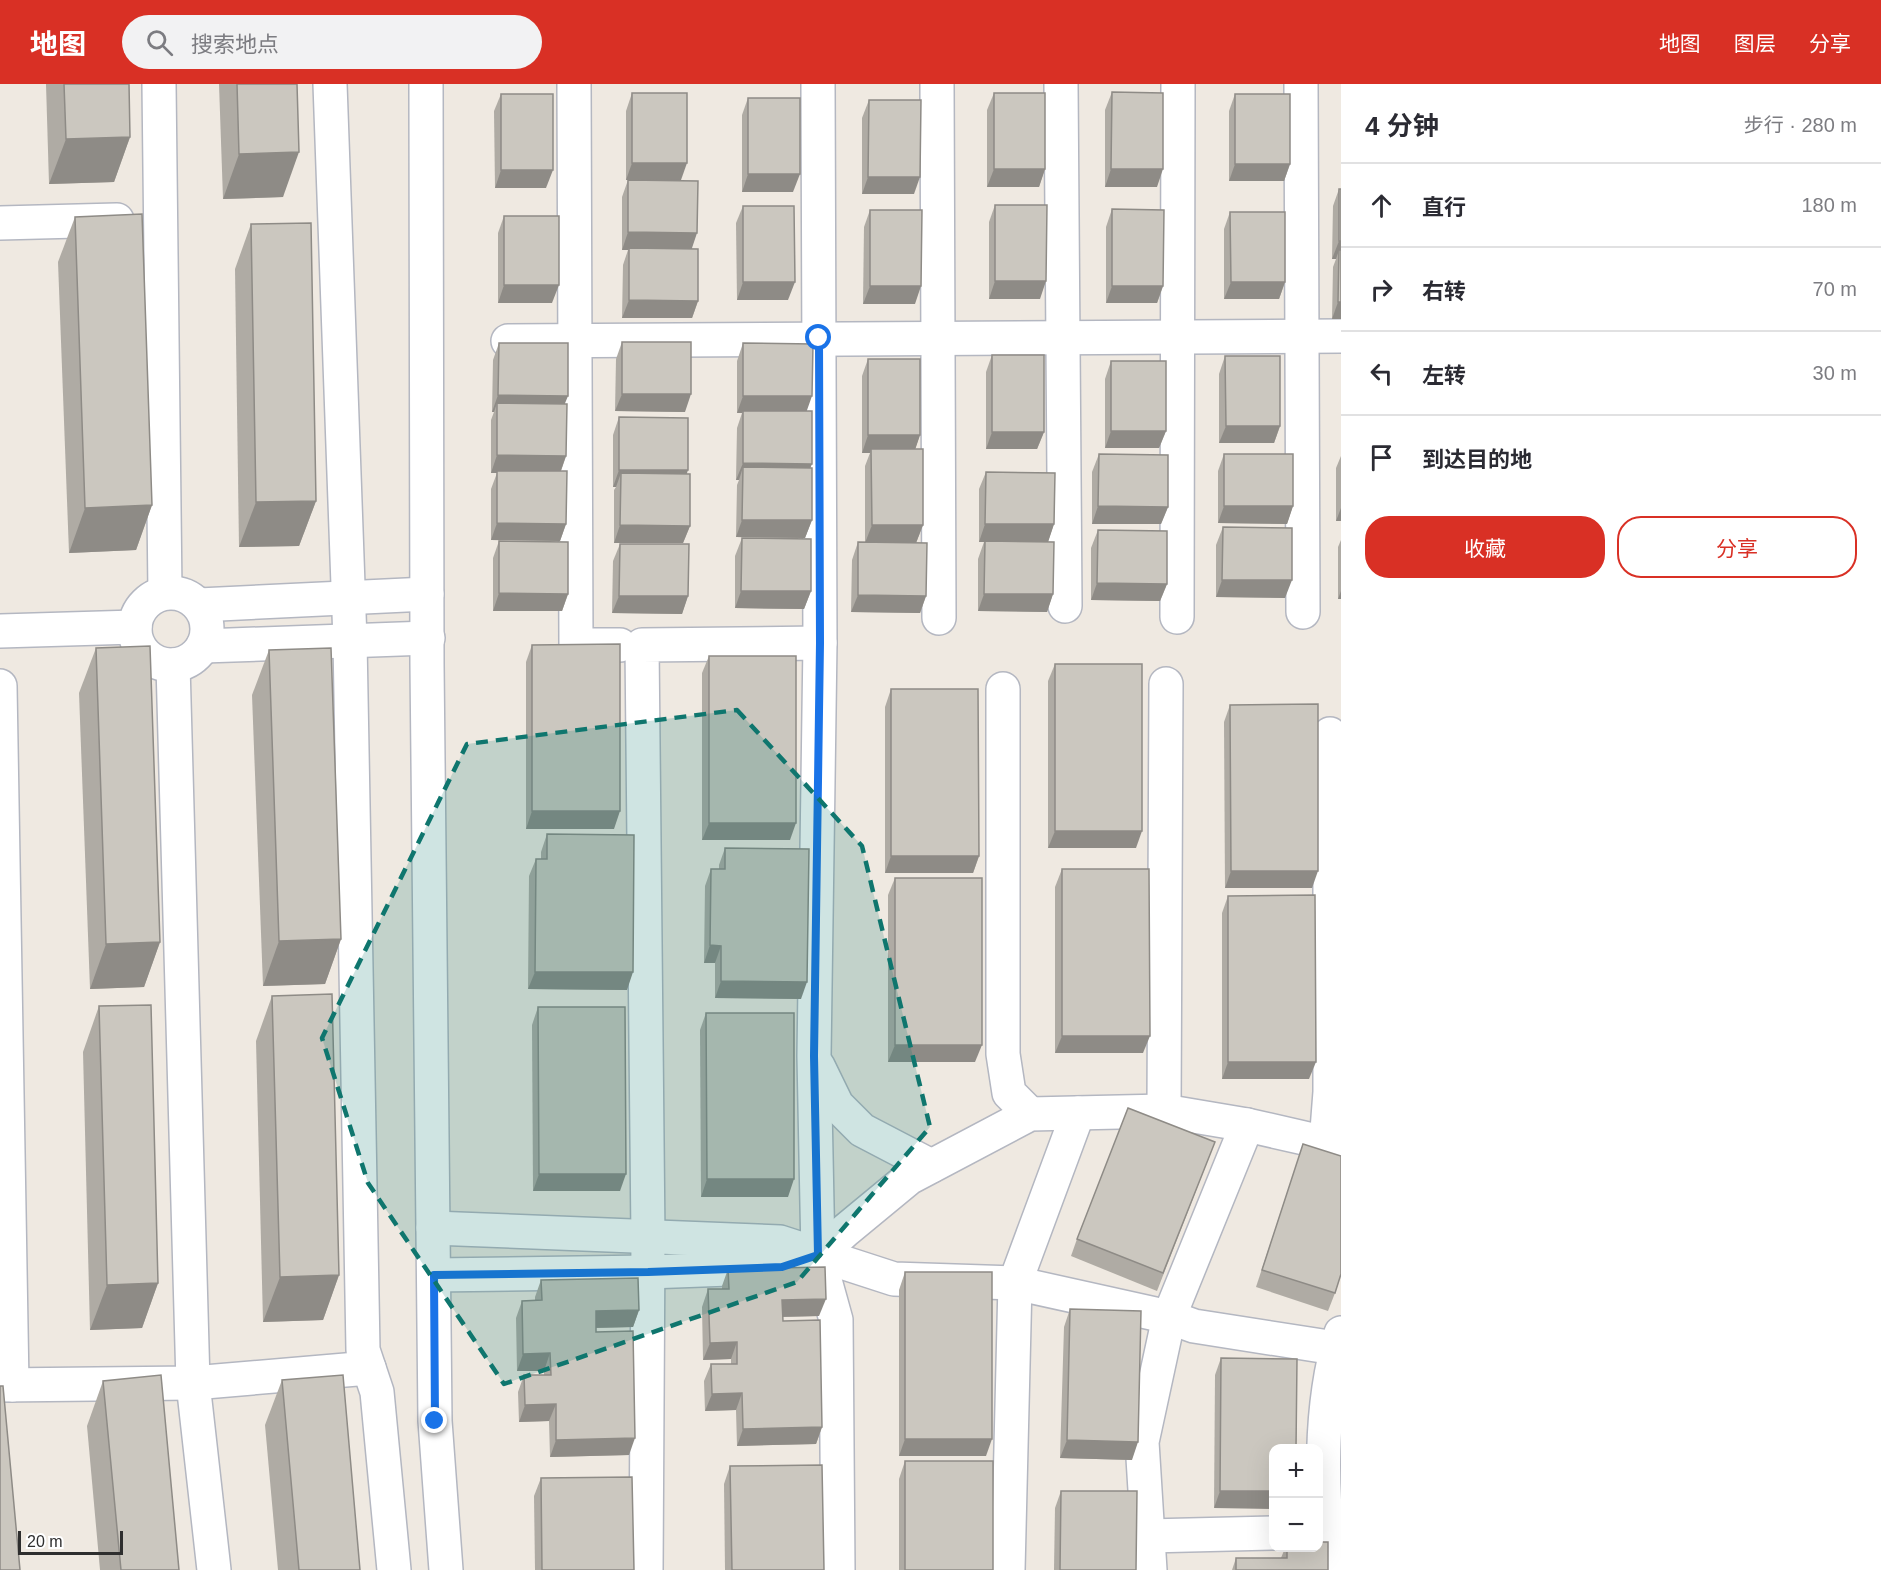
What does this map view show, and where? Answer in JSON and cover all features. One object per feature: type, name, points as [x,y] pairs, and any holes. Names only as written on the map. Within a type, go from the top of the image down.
[{"type":"street","points":[[159,84],[165,593]]},
{"type":"street","points":[[330,84],[349,598],[363,1350],[377,1392],[394,1570]]},
{"type":"street","points":[[426,84],[427,594],[435,1421],[446,1570]]},
{"type":"street","points":[[574,84],[576,645],[820,643]]},
{"type":"street","points":[[818,84],[820,643],[814,1056],[818,1255],[836,1320],[838,1570]]},
{"type":"street","points":[[937,84],[939,618]]},
{"type":"street","points":[[1061,84],[1065,606]]},
{"type":"street","points":[[1177,617],[1178,84]]},
{"type":"street","points":[[1301,84],[1303,612]]},
{"type":"street","points":[[0,223],[161,220]]},
{"type":"street","points":[[508,341],[1341,336]]},
{"type":"street","points":[[165,593],[177,593],[189,597],[199,605],[205,614],[207,636],[196,656],[186,663],[162,664],[151,659],[142,650],[136,639],[135,627],[144,605],[154,597],[165,593]]},
{"type":"street","points":[[199,605],[427,594]]},
{"type":"street","points":[[0,631],[135,627]]},
{"type":"street","points":[[203,646],[428,638]]},
{"type":"street","points":[[642,645],[648,1238],[646,1570]]},
{"type":"street","points":[[173,665],[193,1383],[214,1570]]},
{"type":"street","points":[[1164,1111],[1166,684]]},
{"type":"street","points":[[0,686],[6,1385],[193,1383],[369,1368]]},
{"type":"street","points":[[1003,689],[1003,1054],[1009,1093],[1030,1114]]},
{"type":"street","points":[[434,1275],[648,1272],[782,1267],[818,1255],[909,1178],[1030,1114],[1164,1111],[1247,1125],[1333,1146],[1330,1092],[1330,734]]},
{"type":"street","points":[[814,1056],[837,1105],[862,1131],[931,1166]]},
{"type":"street","points":[[1008,1570],[1015,1283],[1078,1113]]},
{"type":"street","points":[[1150,1570],[1142,1442],[1169,1317],[1247,1125]]},
{"type":"street","points":[[433,1228],[780,1242],[894,1279],[1015,1283],[1169,1317],[1194,1326],[1340,1343],[1329,1384],[1324,1465],[1332,1570]]},
{"type":"street","points":[[1148,1536],[1269,1533]]},
{"type":"highlighted area","points":[[737,710],[862,846],[930,1127],[797,1282],[504,1384],[368,1183],[322,1038],[467,744]]},
{"type":"building","points":[[64,84],[129,84],[130,137],[66,139]]},
{"type":"building","points":[[237,84],[297,84],[299,152],[239,154]]},
{"type":"building","points":[[1112,92],[1163,93],[1163,169],[1111,169]]},
{"type":"building","points":[[632,93],[687,93],[687,163],[632,163]]},
{"type":"building","points":[[994,93],[1045,93],[1045,169],[994,169]]},
{"type":"building","points":[[501,94],[553,94],[553,170],[501,170]]},
{"type":"building","points":[[1235,94],[1290,94],[1290,164],[1235,164]]},
{"type":"building","points":[[748,98],[800,98],[800,174],[748,174]]},
{"type":"building","points":[[869,100],[921,100],[920,177],[868,177]]},
{"type":"building","points":[[628,180],[698,181],[697,233],[628,232]]},
{"type":"building","points":[[1339,189],[1341,189],[1341,241],[1339,241]]},
{"type":"building","points":[[995,205],[1047,205],[1046,281],[995,281]]},
{"type":"building","points":[[743,206],[794,206],[795,282],[743,282]]},
{"type":"building","points":[[1112,209],[1164,210],[1163,286],[1112,286]]},
{"type":"building","points":[[870,210],[922,210],[921,286],[870,286]]},
{"type":"building","points":[[1230,212],[1285,212],[1285,282],[1231,282]]},
{"type":"building","points":[[142,214],[152,505],[85,508],[75,217]]},
{"type":"building","points":[[504,216],[559,216],[559,285],[504,285]]},
{"type":"building","points":[[311,223],[316,501],[256,502],[251,224]]},
{"type":"building","points":[[629,248],[698,249],[698,301],[629,300]]},
{"type":"building","points":[[1339,250],[1341,250],[1341,302],[1338,302]]},
{"type":"building","points":[[622,342],[691,342],[691,394],[622,394]]},
{"type":"building","points":[[499,343],[568,343],[568,396],[498,395]]},
{"type":"building","points":[[743,343],[813,344],[812,396],[743,396]]},
{"type":"building","points":[[992,355],[1044,355],[1044,432],[992,432]]},
{"type":"building","points":[[1225,356],[1280,356],[1280,426],[1226,426]]},
{"type":"building","points":[[868,359],[920,359],[920,435],[868,435]]},
{"type":"building","points":[[1111,361],[1166,361],[1166,431],[1111,431]]},
{"type":"building","points":[[497,403],[567,404],[566,456],[497,455]]},
{"type":"building","points":[[743,411],[812,411],[812,464],[743,463]]},
{"type":"building","points":[[619,417],[688,418],[688,470],[619,470]]},
{"type":"building","points":[[871,449],[923,449],[923,525],[872,525]]},
{"type":"building","points":[[1099,454],[1168,455],[1168,507],[1098,506]]},
{"type":"building","points":[[1224,454],[1293,454],[1293,506],[1224,506]]},
{"type":"building","points":[[743,467],[812,468],[812,520],[742,520]]},
{"type":"building","points":[[497,471],[567,471],[566,524],[497,523]]},
{"type":"building","points":[[986,472],[1055,473],[1054,524],[985,524]]},
{"type":"building","points":[[621,473],[690,474],[690,526],[620,525]]},
{"type":"building","points":[[1223,527],[1292,528],[1292,580],[1222,580]]},
{"type":"building","points":[[1098,530],[1167,531],[1167,584],[1097,583]]},
{"type":"building","points":[[742,538],[811,539],[811,591],[741,591]]},
{"type":"building","points":[[499,541],[568,542],[568,594],[499,593]]},
{"type":"building","points":[[985,541],[1054,542],[1053,594],[984,594]]},
{"type":"building","points":[[858,542],[927,543],[926,596],[858,595]]},
{"type":"building","points":[[620,544],[689,544],[688,596],[619,596]]},
{"type":"building","points":[[620,644],[620,811],[532,811],[532,645]]},
{"type":"building","points":[[150,646],[160,942],[106,944],[96,648]]},
{"type":"building","points":[[331,648],[341,939],[279,941],[269,650]]},
{"type":"building","points":[[709,656],[796,656],[796,823],[709,823]]},
{"type":"building","points":[[1055,664],[1142,664],[1142,831],[1055,831]]},
{"type":"building","points":[[891,689],[978,689],[979,856],[891,856]]},
{"type":"building","points":[[1318,704],[1318,871],[1231,871],[1230,705]]},
{"type":"building","points":[[547,834],[634,835],[633,972],[535,972],[536,859],[547,859]]},
{"type":"building","points":[[725,848],[809,849],[807,982],[721,981],[721,946],[710,945],[711,869],[725,869]]},
{"type":"building","points":[[1062,869],[1149,869],[1150,1036],[1062,1036]]},
{"type":"building","points":[[895,878],[982,878],[982,1045],[895,1045]]},
{"type":"building","points":[[1315,895],[1316,1062],[1228,1062],[1228,896]]},
{"type":"building","points":[[332,994],[339,1275],[280,1277],[272,996]]},
{"type":"building","points":[[151,1005],[158,1283],[107,1285],[99,1006]]},
{"type":"building","points":[[538,1007],[625,1007],[626,1174],[539,1174]]},
{"type":"building","points":[[706,1013],[794,1013],[794,1179],[707,1179]]},
{"type":"building","points":[[1128,1108],[1215,1142],[1163,1273],[1077,1239]]},
{"type":"building","points":[[1303,1144],[1341,1156],[1341,1274],[1335,1293],[1262,1270]]},
{"type":"building","points":[[825,1267],[826,1299],[782,1300],[783,1321],[820,1320],[822,1427],[743,1429],[742,1393],[712,1394],[711,1364],[737,1364],[737,1342],[710,1343],[708,1289],[729,1289],[728,1269]]},
{"type":"building","points":[[905,1272],[992,1272],[992,1439],[905,1439]]},
{"type":"building","points":[[638,1278],[639,1310],[596,1311],[596,1332],[633,1331],[635,1438],[556,1440],[556,1404],[525,1405],[524,1375],[551,1375],[550,1353],[523,1354],[522,1301],[542,1300],[541,1280]]},
{"type":"building","points":[[1070,1309],[1141,1311],[1138,1442],[1067,1440]]},
{"type":"building","points":[[1221,1358],[1297,1359],[1296,1444],[1269,1444],[1269,1491],[1220,1491]]},
{"type":"building","points":[[161,1375],[179,1570],[121,1570],[103,1381]]},
{"type":"building","points":[[343,1375],[360,1570],[299,1570],[282,1380]]},
{"type":"building","points":[[0,1386],[3,1386],[20,1570],[0,1570]]},
{"type":"building","points":[[905,1461],[993,1461],[993,1570],[905,1570]]},
{"type":"building","points":[[822,1465],[824,1570],[732,1570],[730,1466]]},
{"type":"building","points":[[632,1477],[634,1570],[542,1570],[541,1478]]},
{"type":"building","points":[[1061,1491],[1137,1491],[1136,1570],[1060,1570]]},
{"type":"building","points":[[1323,1542],[1328,1542],[1328,1570],[1236,1570],[1236,1558],[1287,1558],[1287,1552],[1323,1552]]},
{"type":"route","points":[[435,1421],[434,1275],[648,1272],[782,1267],[818,1255],[814,1056],[820,643],[819,338]]}]
